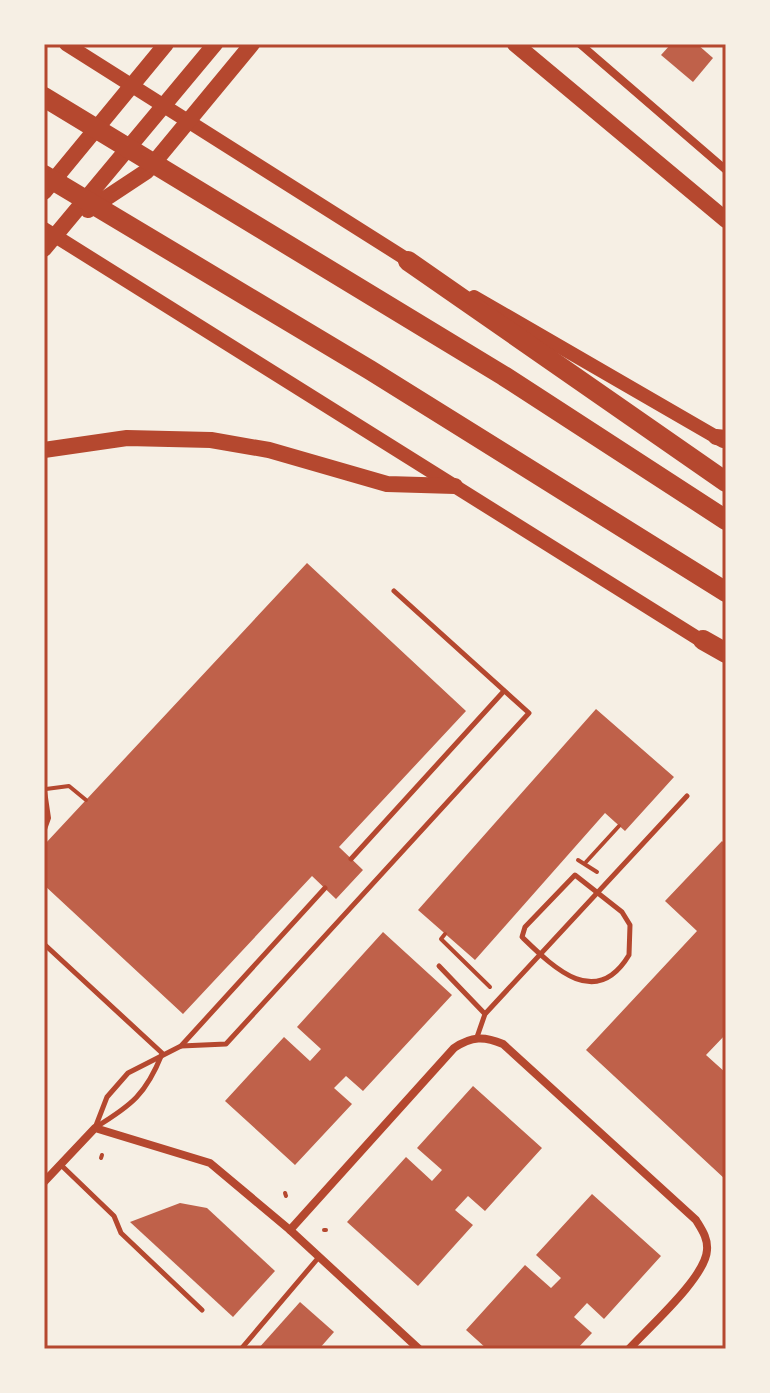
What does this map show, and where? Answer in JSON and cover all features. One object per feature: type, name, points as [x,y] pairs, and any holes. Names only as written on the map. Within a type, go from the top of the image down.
[{"type":"highway","points":[[44,97],[504,376],[726,520]]},
{"type":"highway","points":[[52,174],[726,592]]},
{"type":"highway","points":[[408,261],[726,482]]},
{"type":"highway","points":[[703,640],[726,656]]},
{"type":"main road","points":[[66,44],[408,261],[567,348],[723,439]]},
{"type":"main road","points":[[44,249],[215,44]]},
{"type":"main road","points":[[63,226],[147,171],[252,44]]},
{"type":"main road","points":[[515,44],[726,220]]},
{"type":"main road","points":[[44,183],[162,49]]},
{"type":"main road","points":[[44,192],[52,174]]},
{"type":"main road","points":[[44,229],[703,640]]},
{"type":"main road","points":[[44,450],[127,438],[211,440],[281,453],[387,484],[455,486]]},
{"type":"street","points":[[580,44],[726,170]]},
{"type":"street","points":[[290,1230],[454,1048],[477,1037],[503,1044],[696,1220],[705,1236],[708,1250],[697,1275],[629,1349]]},
{"type":"street","points":[[44,1182],[95,1128],[210,1163],[290,1230],[419,1349]]},
{"type":"lane","points":[[95,1128],[107,1097],[128,1073],[181,1046],[226,1044],[529,713],[394,591]]},
{"type":"lane","points":[[351,859],[504,691]]},
{"type":"lane","points":[[477,1037],[485,1014],[687,796]]},
{"type":"lane","points":[[581,875],[622,912],[630,925],[629,955],[621,968],[596,982],[568,976],[540,954],[522,937],[522,932],[571,877],[581,875]]},
{"type":"lane","points":[[181,1046],[325,888]]},
{"type":"lane","points":[[44,944],[162,1053]]},
{"type":"lane","points":[[439,966],[485,1014]]},
{"type":"lane","points":[[95,1128],[130,1106],[150,1084],[162,1053]]},
{"type":"lane","points":[[60,1164],[114,1216],[121,1233],[202,1310]]},
{"type":"lane","points":[[241,1349],[319,1257]]},
{"type":"path","points":[[44,832],[49,818],[45,787],[69,786],[86,800]]},
{"type":"path","points":[[586,862],[619,826]]},
{"type":"building","points":[[671,44],[697,44],[713,58],[693,82],[661,55]]},
{"type":"building","points":[[307,563],[466,711],[339,847],[363,870],[336,899],[312,876],[183,1014],[44,885],[44,845]]},
{"type":"building","points":[[596,709],[674,777],[625,831],[605,813],[475,960],[418,910]]},
{"type":"building","points":[[722,841],[726,845],[726,1034],[706,1055],[726,1073],[726,1180],[586,1050],[697,931],[665,901]]},
{"type":"building","points":[[383,932],[452,995],[363,1091],[346,1076],[334,1088],[352,1104],[295,1165],[225,1101],[284,1037],[310,1061],[321,1049],[297,1027]]},
{"type":"building","points":[[473,1086],[542,1148],[485,1211],[468,1196],[455,1210],[473,1225],[418,1286],[347,1222],[406,1157],[432,1181],[442,1170],[417,1148]]},
{"type":"building","points":[[592,1194],[661,1256],[604,1319],[587,1303],[574,1317],[592,1333],[577,1349],[487,1349],[466,1330],[525,1265],[551,1288],[561,1278],[536,1255]]},
{"type":"building","points":[[180,1203],[207,1208],[275,1271],[233,1317],[130,1222]]},
{"type":"building","points":[[300,1302],[334,1332],[319,1349],[258,1349]]}]
